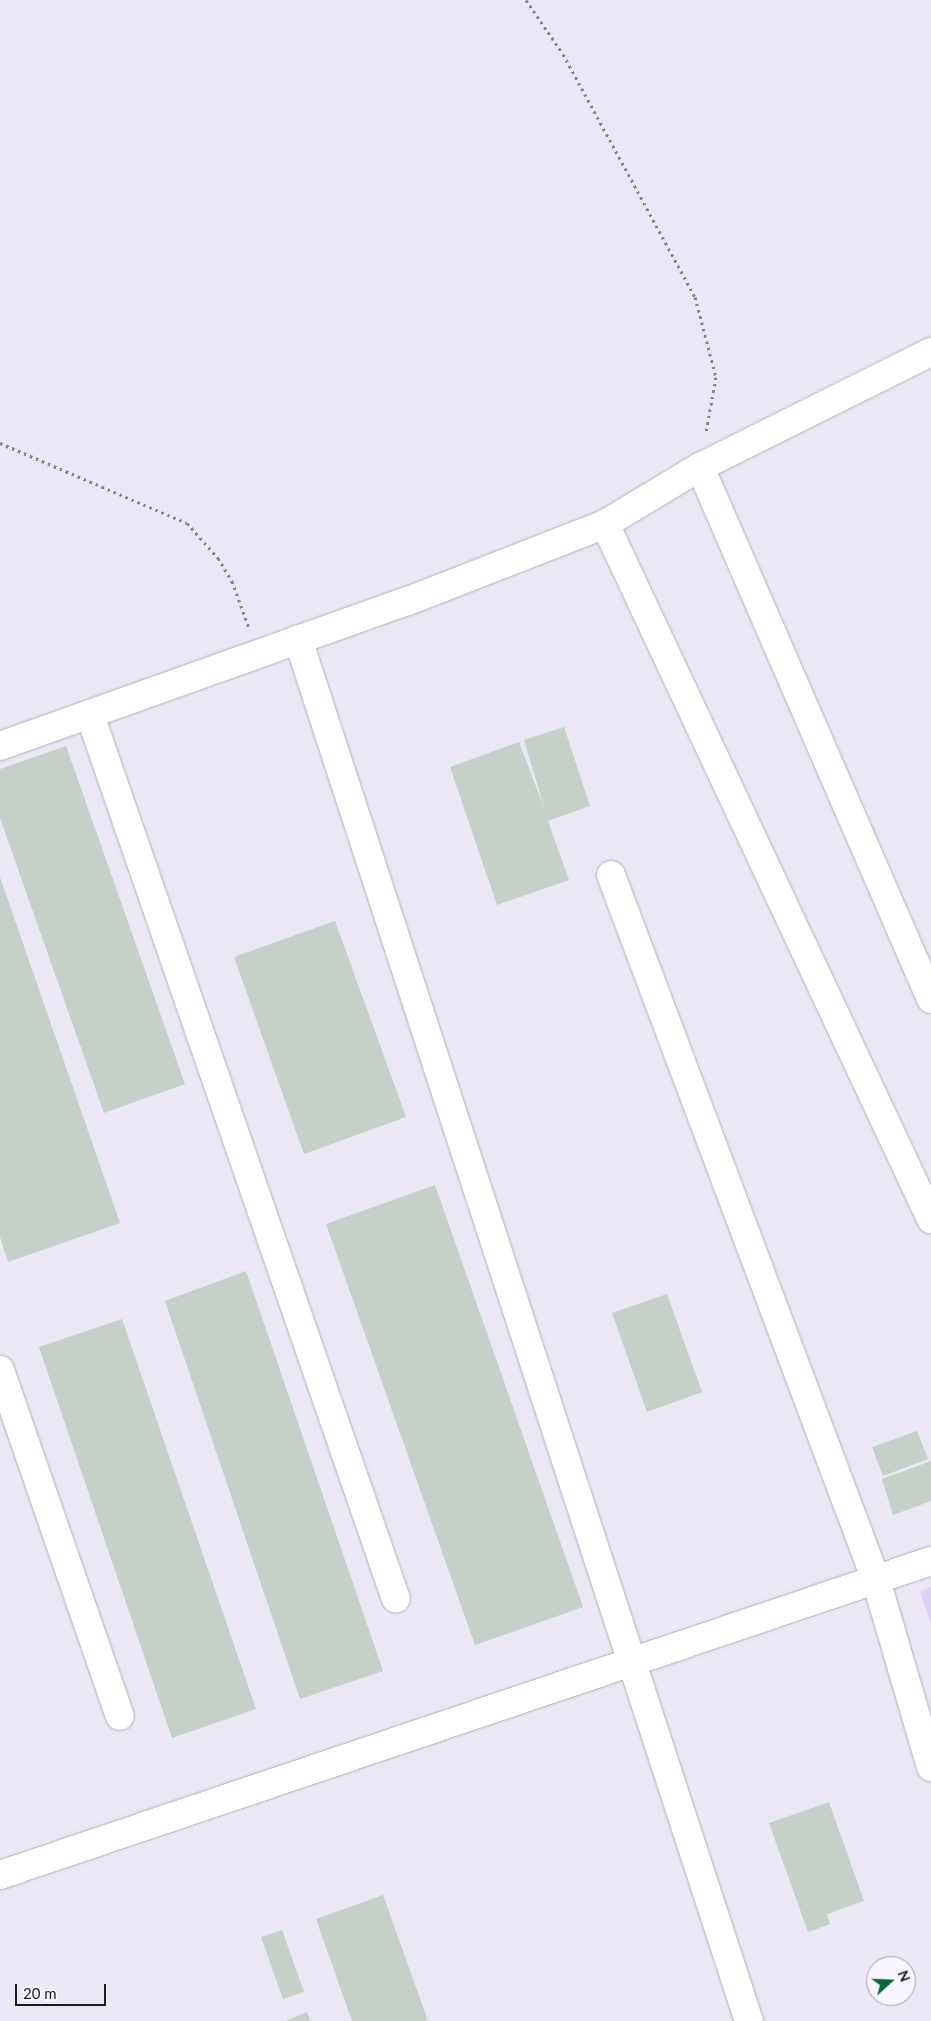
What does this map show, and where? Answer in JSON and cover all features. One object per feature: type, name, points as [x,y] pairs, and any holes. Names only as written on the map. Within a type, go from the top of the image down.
[{"type":"lane","points":[[0,746],[90,715],[253,654],[408,602],[605,524],[700,467],[931,352]]},
{"type":"lane","points":[[700,467],[931,999]]},
{"type":"lane","points":[[605,524],[931,1218]]},
{"type":"lane","points":[[298,639],[748,2021]]},
{"type":"lane","points":[[90,715],[396,1600]]},
{"type":"lane","points":[[611,875],[876,1580],[931,1767]]},
{"type":"lane","points":[[0,1370],[120,1716]]},
{"type":"lane","points":[[0,1875],[632,1660],[931,1561]]},
{"type":"path","points":[[526,0],[563,54],[694,297],[716,377],[700,467]]},
{"type":"path","points":[[0,443],[187,523],[218,558],[232,580],[242,604],[253,654]]},
{"type":"shaded area","points":[[931,1587],[931,1623],[920,1592]]},
{"type":"building","points":[[564,727],[590,806],[548,821],[569,880],[497,905],[450,767],[519,742],[545,810],[524,740]]},
{"type":"building","points":[[66,746],[185,1084],[104,1113],[0,818],[0,769]]},
{"type":"building","points":[[0,877],[120,1223],[8,1262],[0,1237]]},
{"type":"building","points":[[335,921],[406,1117],[304,1154],[234,957]]},
{"type":"building","points":[[435,1185],[583,1607],[475,1645],[326,1224]]},
{"type":"building","points":[[246,1271],[383,1671],[300,1699],[165,1301]]},
{"type":"building","points":[[667,1294],[702,1392],[647,1412],[612,1313]]},
{"type":"building","points":[[122,1319],[256,1709],[172,1738],[39,1347]]},
{"type":"building","points":[[917,1431],[928,1459],[883,1476],[872,1447]]},
{"type":"building","points":[[931,1461],[931,1501],[893,1515],[882,1479]]},
{"type":"building","points":[[829,1802],[864,1901],[827,1914],[830,1924],[808,1932],[769,1823]]},
{"type":"building","points":[[383,1895],[428,2021],[352,2021],[316,1919]]},
{"type":"building","points":[[282,1930],[304,1992],[283,1999],[261,1937]]},
{"type":"building","points":[[307,2012],[311,2021],[286,2021]]}]
